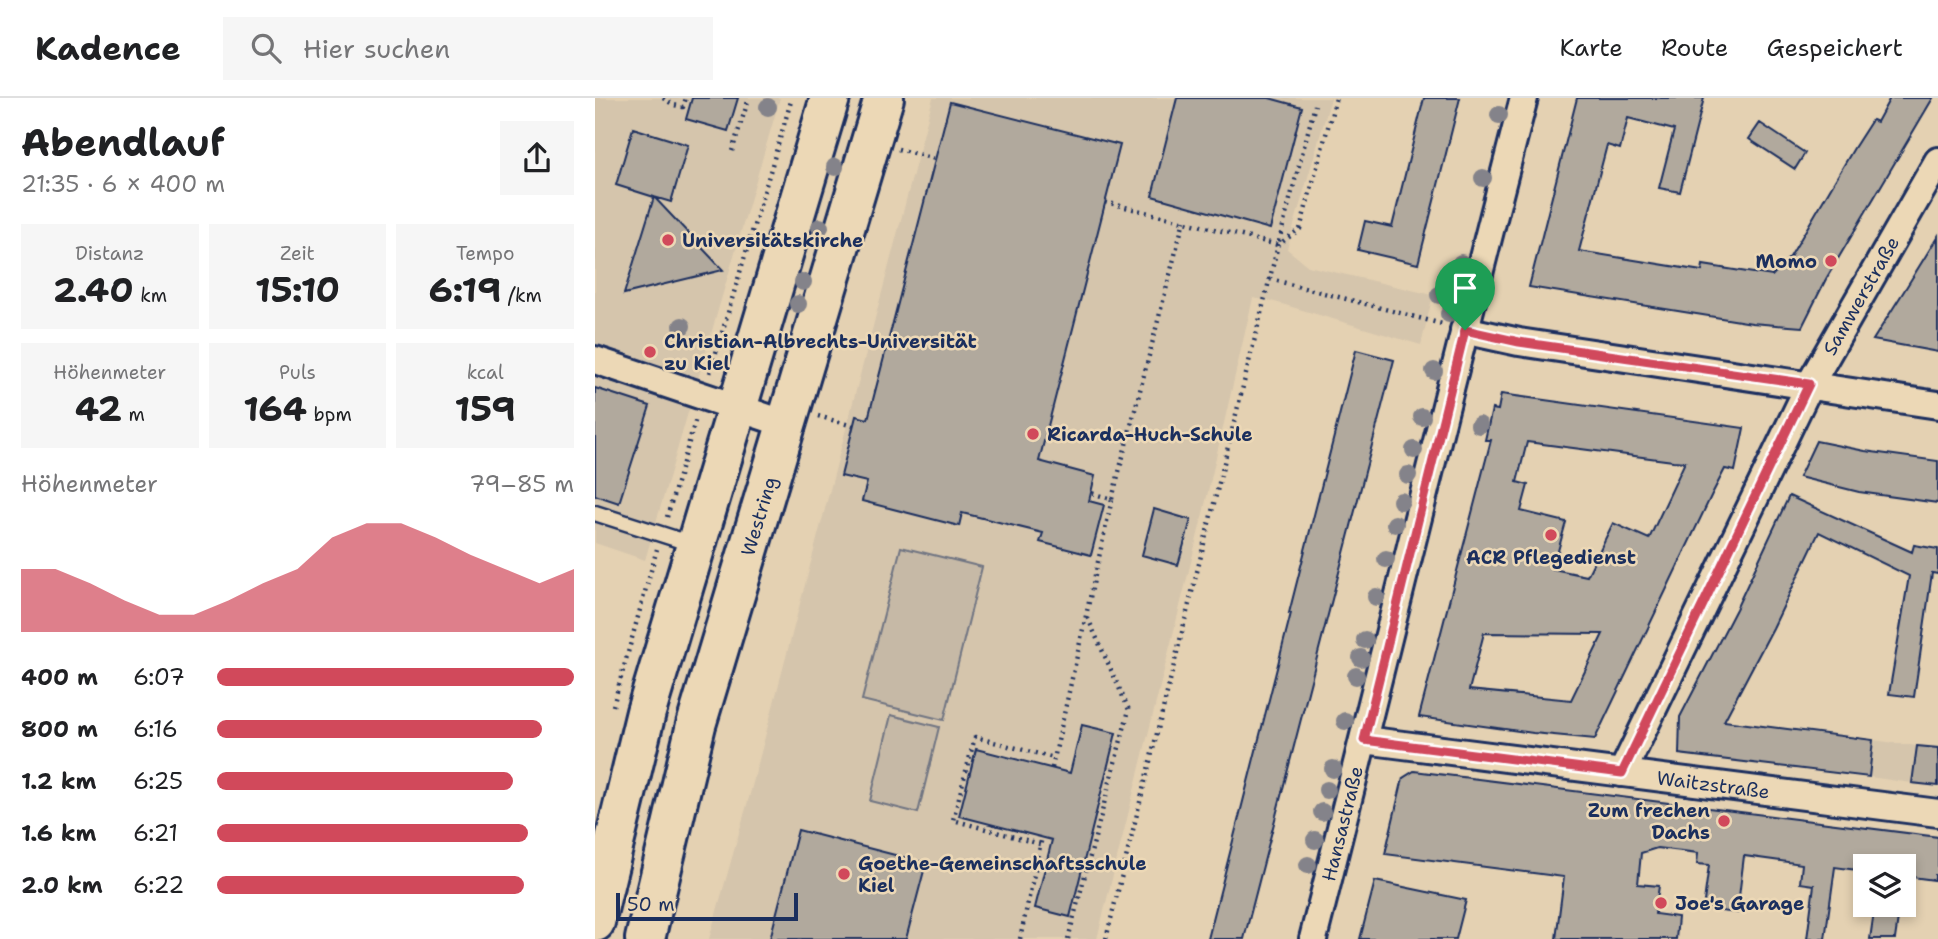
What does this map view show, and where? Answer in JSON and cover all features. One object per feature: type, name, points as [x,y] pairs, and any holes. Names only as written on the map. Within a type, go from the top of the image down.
[{"type":"main road","points":[[595,922],[646,712],[679,540],[720,401],[830,98]]},
{"type":"main road","name":"Westring","points":[[645,939],[696,725],[802,420],[884,98]]},
{"type":"street","name":"Hansastraße","points":[[1313,939],[1524,98]]},
{"type":"street","name":"Samwerstraße","points":[[1622,773],[1809,384],[1938,161]]},
{"type":"street","points":[[1465,330],[1519,342],[1938,405]]},
{"type":"street","points":[[595,360],[720,401],[802,420]]},
{"type":"street","name":"Waitzstraße","points":[[1364,740],[1938,813]]},
{"type":"lane","points":[[595,513],[679,540]]},
{"type":"path","points":[[663,98],[683,107],[686,98]]},
{"type":"path","points":[[733,151],[749,98]]},
{"type":"path","points":[[611,715],[679,540],[720,401],[773,163],[792,98]]},
{"type":"path","points":[[1278,245],[1300,229],[1336,98]]},
{"type":"path","points":[[1106,939],[1315,105]]},
{"type":"path","points":[[898,149],[935,159]]},
{"type":"path","points":[[1105,202],[1278,245]]},
{"type":"path","points":[[1052,768],[1112,499],[1184,220]]},
{"type":"path","points":[[1270,279],[1465,330]]},
{"type":"path","points":[[802,420],[853,426]]},
{"type":"path","points":[[1091,493],[1112,499]]},
{"type":"path","points":[[1068,939],[1129,710],[1086,614]]},
{"type":"path","points":[[1020,939],[1041,840],[953,820],[975,737],[1054,758]]},
{"type":"shaded area","name":"Christian-Albrechts-Universität zu Kiel","points":[[595,98],[780,98],[645,560],[595,543]]},
{"type":"shaded area","name":"Ricarda-Huch-Schule","points":[[933,98],[1331,98],[1287,249],[1308,266],[1433,295],[1421,345],[1253,298],[1201,522],[1097,939],[709,939],[750,794]]},
{"type":"shaded area","points":[[901,547],[982,567],[944,720],[862,700]]},
{"type":"shaded area","points":[[891,715],[939,727],[918,813],[870,801]]},
{"type":"shaded area","points":[[1873,740],[1917,746],[1912,783],[1869,777]]},
{"type":"building","points":[[692,98],[738,98],[728,131],[686,119]]},
{"type":"building","points":[[1177,98],[1269,98],[1302,107],[1270,229],[1152,196]]},
{"type":"building","points":[[1424,98],[1460,98],[1418,264],[1358,250],[1365,221],[1392,227]]},
{"type":"building","points":[[1577,98],[1704,98],[1680,192],[1659,188],[1674,130],[1628,118],[1620,149],[1607,145],[1579,251],[1702,271],[1703,265],[1772,276],[1790,257],[1854,148],[1872,120],[1877,122],[1890,98],[1933,98],[1826,279],[1802,327],[1752,323],[1529,287]]},
{"type":"building","points":[[950,102],[1120,145],[1039,461],[1095,476],[1089,501],[1104,505],[1091,555],[1040,542],[1043,533],[962,513],[959,526],[862,501],[867,482],[841,476],[856,416],[868,419]]},
{"type":"building","points":[[1760,123],[1805,153],[1795,169],[1749,139]]},
{"type":"building","points":[[633,128],[688,145],[671,202],[616,185]]},
{"type":"building","name":"Universitätskirche","points":[[654,197],[723,270],[624,294]]},
{"type":"building","points":[[1938,236],[1938,352],[1873,340],[1904,291]]},
{"type":"building","points":[[1356,350],[1394,360],[1244,939],[1208,939],[1291,613]]},
{"type":"building","points":[[595,388],[650,406],[619,503],[595,495]]},
{"type":"building","points":[[1501,394],[1744,428],[1735,471],[1725,469],[1595,739],[1419,717],[1491,440],[1485,440],[1492,409],[1498,410]],"holes":[[[1527,442],[1673,461],[1685,462],[1649,539],[1613,523],[1587,576],[1553,569],[1566,522],[1521,511],[1528,485],[1517,482]],[[1484,633],[1603,634],[1571,700],[1469,690]]]},
{"type":"building","points":[[1816,441],[1938,461],[1938,503],[1859,492],[1799,477]]},
{"type":"building","points":[[1789,496],[1912,552],[1914,545],[1938,549],[1938,574],[1932,573],[1914,697],[1889,694],[1909,576],[1819,532],[1724,721],[1873,740],[1869,777],[1679,754],[1680,717],[1736,609]]},
{"type":"building","points":[[1154,509],[1191,520],[1178,565],[1142,555]]},
{"type":"building","points":[[1082,725],[1116,733],[1070,917],[1035,908],[1052,840],[959,816],[976,749],[1070,773]]},
{"type":"building","points":[[1917,746],[1938,748],[1938,786],[1912,783]]},
{"type":"building","points":[[1414,771],[1938,837],[1938,875],[1935,875],[1935,880],[1916,878],[1916,854],[1853,854],[1853,869],[1835,867],[1825,939],[1807,939],[1814,885],[1800,883],[1802,864],[1744,856],[1737,913],[1703,909],[1709,865],[1697,864],[1698,853],[1657,848],[1641,853],[1638,884],[1659,886],[1655,914],[1678,917],[1676,939],[1556,939],[1564,877],[1385,854],[1403,778]]},
{"type":"building","points":[[798,830],[926,863],[906,939],[770,939]]},
{"type":"building","points":[[1375,881],[1466,900],[1456,939],[1360,939]]},
{"type":"building","points":[[1873,917],[1898,917],[1895,939],[1870,939]]},
{"type":"place","name":"Universitätskirche","points":[[668,240]]},
{"type":"place","name":"Momo","points":[[1831,261]]},
{"type":"place","name":"Christian-Albrechts-Universität zu Kiel","points":[[650,352]]},
{"type":"place","name":"Ricarda-Huch-Schule","points":[[1033,434]]},
{"type":"place","name":"ACR Pflegedienst","points":[[1551,535]]},
{"type":"place","name":"Zum frechen Dachs","points":[[1724,821]]},
{"type":"place","name":"Goethe-Gemeinschaftsschule Kiel","points":[[844,874]]},
{"type":"place","name":"Joe's Garage","points":[[1661,903]]},
{"type":"route","points":[[1465,330],[1519,342],[1809,384],[1622,773],[1364,740],[1465,330]]}]
